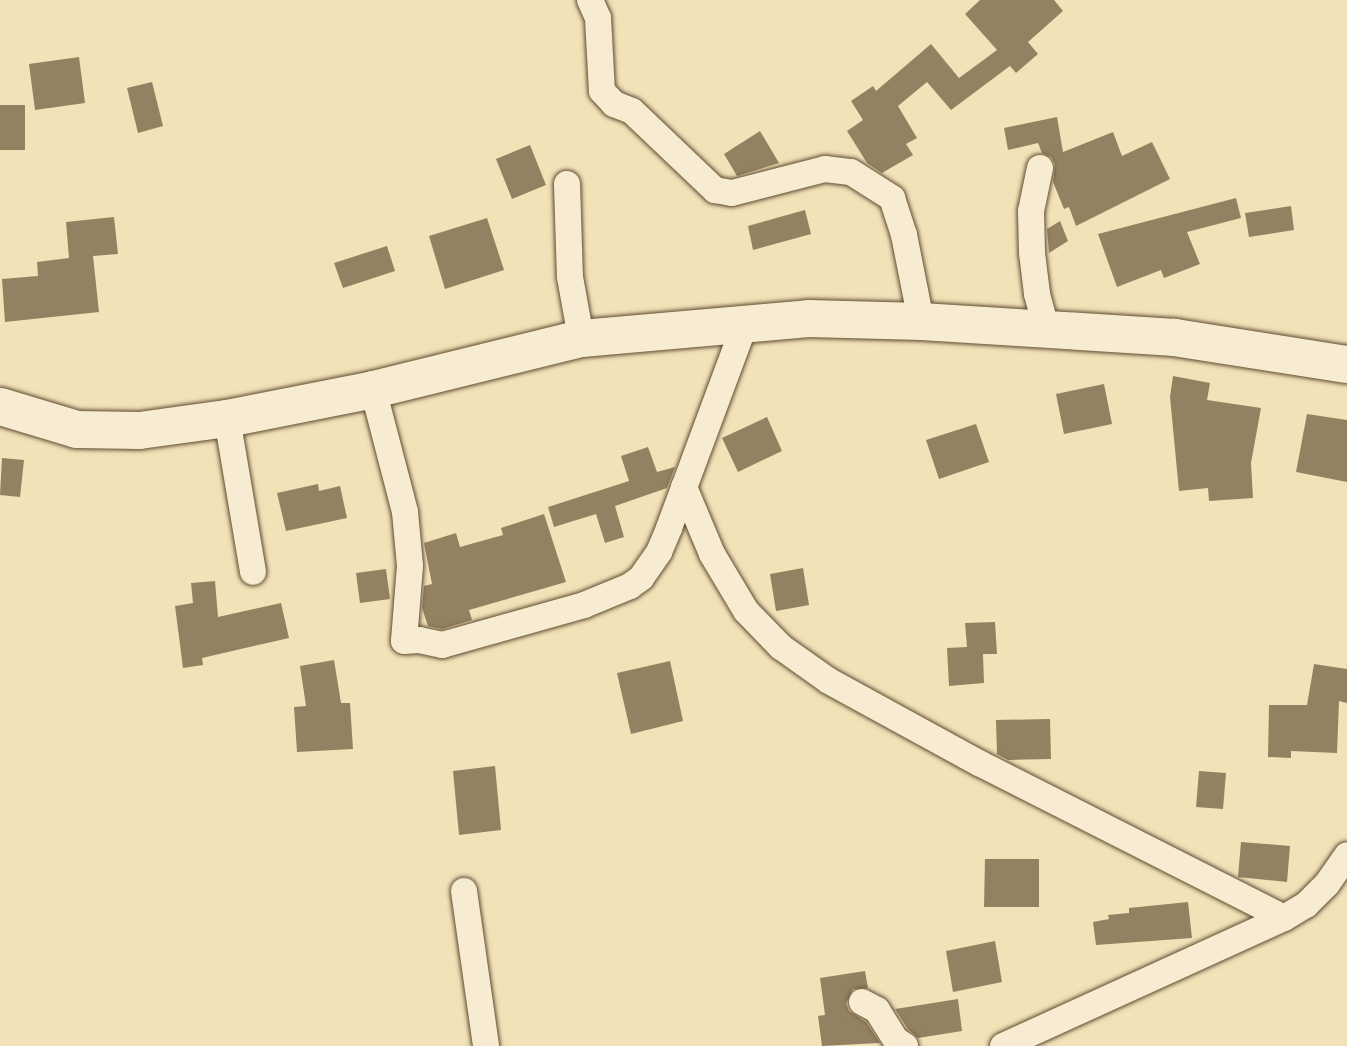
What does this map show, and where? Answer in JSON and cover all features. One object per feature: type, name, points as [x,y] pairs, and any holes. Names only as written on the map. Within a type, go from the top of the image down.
[{"type":"main road","points":[[0,406],[76,429],[138,430],[227,418],[373,389],[581,338],[747,321],[808,318],[921,321],[1174,337],[1347,364]]},
{"type":"street","points":[[590,0],[598,18],[601,91],[614,104],[632,111],[715,190],[732,193],[825,169],[851,172],[892,198],[904,235],[921,321]]},
{"type":"street","points":[[1040,168],[1031,211],[1032,253],[1037,294],[1046,328]]},
{"type":"street","points":[[567,184],[570,277],[581,338]]},
{"type":"street","points":[[373,389],[405,512],[410,566],[404,641],[419,640],[442,646],[548,617],[629,586],[640,578],[659,552],[747,321]]},
{"type":"street","points":[[227,418],[253,572]]},
{"type":"street","points":[[684,487],[712,554],[746,611],[791,654],[829,681],[979,763],[1284,918]]},
{"type":"street","points":[[1003,1046],[1284,918],[1327,884],[1347,855]]},
{"type":"street","points":[[464,891],[486,1046]]},
{"type":"street","points":[[862,1002],[877,1010],[896,1040],[905,1046]]},
{"type":"building","points":[[980,0],[1054,0],[1063,11],[1028,42],[1038,54],[1016,73],[1010,66],[951,110],[927,82],[898,106],[917,138],[906,144],[913,155],[882,173],[867,163],[847,131],[863,120],[851,101],[873,86],[876,91],[931,44],[959,78],[997,50],[965,14]]},
{"type":"building","points":[[79,57],[85,103],[35,110],[29,64]]},
{"type":"building","points":[[152,82],[163,126],[138,133],[127,88]]},
{"type":"building","points":[[0,105],[25,105],[25,150],[0,150]]},
{"type":"building","points":[[1057,117],[1063,152],[1113,132],[1122,156],[1152,142],[1170,179],[1076,226],[1069,207],[1064,209],[1053,182],[1055,164],[1051,157],[1042,153],[1038,143],[1008,150],[1004,128]]},
{"type":"building","points":[[760,131],[779,163],[737,176],[724,154]]},
{"type":"building","points":[[530,145],[546,185],[512,199],[496,159]]},
{"type":"building","points":[[1236,198],[1241,218],[1187,232],[1200,264],[1164,278],[1161,270],[1117,287],[1098,234]]},
{"type":"building","points":[[1291,206],[1294,230],[1249,237],[1245,213]]},
{"type":"building","points":[[805,210],[811,234],[753,250],[748,226]]},
{"type":"building","points":[[114,217],[118,254],[93,256],[99,312],[5,322],[2,279],[38,276],[37,262],[69,258],[66,222]]},
{"type":"building","points":[[487,218],[504,270],[445,289],[429,236]]},
{"type":"building","points":[[1060,221],[1068,241],[1049,253],[1047,229]]},
{"type":"building","points":[[387,246],[395,271],[343,288],[334,263]]},
{"type":"building","points":[[1173,376],[1210,383],[1207,400],[1261,408],[1251,463],[1253,498],[1209,501],[1208,488],[1179,491],[1170,397]]},
{"type":"building","points":[[1104,384],[1112,424],[1064,434],[1056,394]]},
{"type":"building","points":[[1307,414],[1347,420],[1347,482],[1296,472]]},
{"type":"building","points":[[767,417],[782,451],[738,472],[722,438]]},
{"type":"building","points":[[976,424],[989,462],[939,479],[926,440]]},
{"type":"building","points":[[648,447],[657,472],[675,467],[667,488],[615,506],[624,537],[605,543],[596,514],[554,527],[548,507],[629,481],[621,456]]},
{"type":"building","points":[[2,458],[24,460],[20,497],[0,495]]},
{"type":"building","points":[[318,484],[319,491],[340,486],[347,518],[286,531],[277,493]]},
{"type":"building","points":[[544,514],[566,582],[469,610],[472,620],[442,629],[428,626],[422,608],[424,586],[432,584],[424,543],[456,533],[460,547],[503,535],[501,528]]},
{"type":"building","points":[[803,568],[809,605],[776,611],[770,574]]},
{"type":"building","points":[[386,569],[390,599],[360,603],[356,573]]},
{"type":"building","points":[[215,581],[218,617],[281,603],[289,638],[202,658],[203,665],[183,668],[175,606],[193,603],[191,583]]},
{"type":"building","points":[[995,622],[997,654],[983,654],[984,683],[949,686],[947,648],[967,647],[965,623]]},
{"type":"building","points":[[334,660],[341,703],[350,703],[353,749],[297,752],[294,707],[306,706],[300,666]]},
{"type":"building","points":[[670,661],[683,721],[631,734],[617,673]]},
{"type":"building","points":[[1314,664],[1347,669],[1347,703],[1339,701],[1337,753],[1291,751],[1291,758],[1268,757],[1269,705],[1307,705]]},
{"type":"building","points":[[1050,719],[1051,759],[1008,760],[997,754],[996,720]]},
{"type":"building","points":[[495,766],[501,830],[459,835],[453,771]]},
{"type":"building","points":[[1199,771],[1226,773],[1223,809],[1196,807]]},
{"type":"building","points":[[1241,842],[1290,846],[1287,882],[1238,877]]},
{"type":"building","points":[[985,859],[1039,859],[1039,907],[984,907]]},
{"type":"building","points":[[1188,902],[1192,938],[1096,945],[1093,922],[1109,919],[1108,915],[1129,913],[1129,908]]},
{"type":"building","points":[[995,941],[1002,982],[953,992],[946,951]]},
{"type":"building","points":[[865,971],[868,988],[853,989],[846,1003],[849,1011],[866,1022],[880,1043],[822,1046],[818,1016],[825,1015],[820,978]]},
{"type":"building","points":[[958,999],[962,1031],[918,1038],[908,1029],[895,1009]]}]
